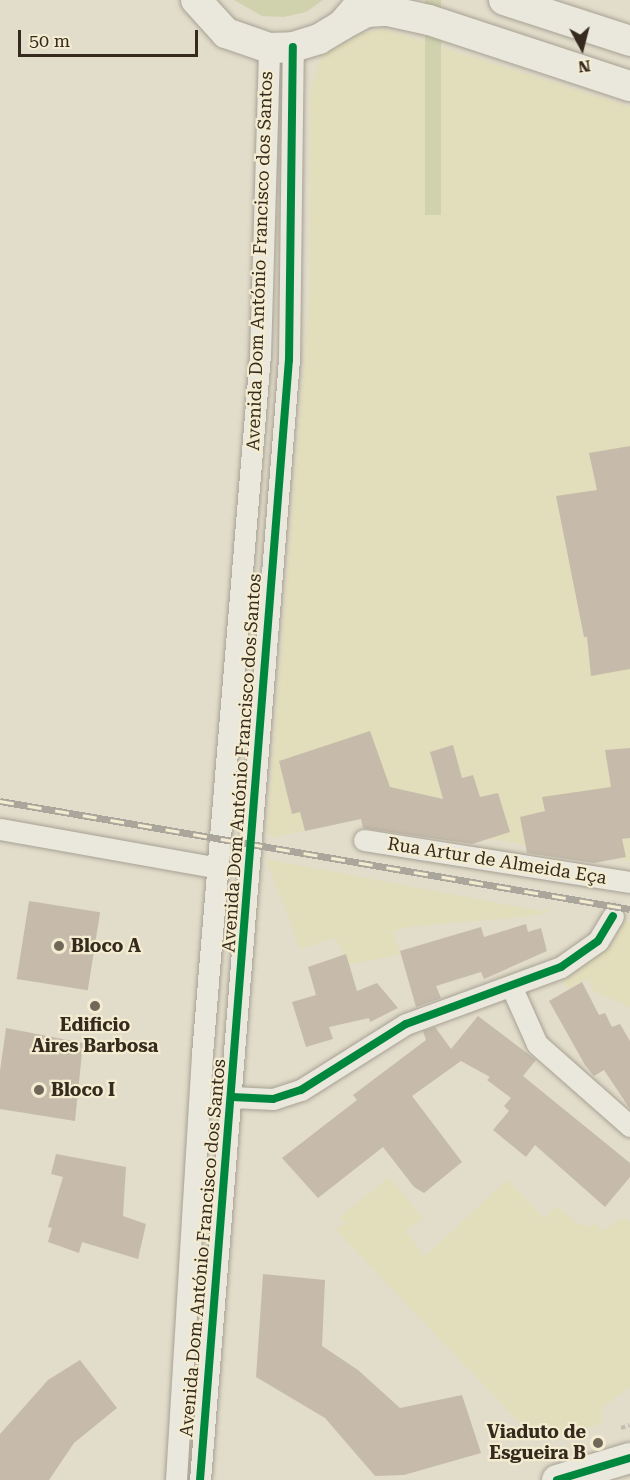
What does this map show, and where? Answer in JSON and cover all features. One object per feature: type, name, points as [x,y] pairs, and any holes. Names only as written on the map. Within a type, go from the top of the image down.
[{"type":"main road","points":[[196,0],[226,33],[281,48],[319,39],[366,12],[388,11],[429,20],[630,86]]},
{"type":"main road","points":[[342,25],[361,0]]},
{"type":"main road","points":[[504,0],[630,41]]},
{"type":"main road","points":[[557,1480],[630,1458]]},
{"type":"street","name":"Avenida Dom António Francisco dos Santos","points":[[176,1480],[202,1054],[260,355],[281,48]]},
{"type":"street","name":"Avenida Dom António Francisco dos Santos","points":[[200,1480],[289,360],[281,48]]},
{"type":"street","points":[[0,829],[219,868]]},
{"type":"street","name":"Rua Artur de Almeida Eça","points":[[364,840],[630,882]]},
{"type":"street","points":[[232,1097],[273,1099],[301,1090],[406,1024],[512,988],[561,967],[598,941],[613,916]]},
{"type":"street","points":[[512,988],[537,1044],[630,1126]]},
{"type":"path","points":[[621,1428],[630,1425]]},
{"type":"shaded area","points":[[384,29],[630,107],[630,861],[359,818],[273,838],[267,832],[310,290],[311,89],[322,55],[350,35]]},
{"type":"shaded area","points":[[266,859],[541,911],[556,905],[540,915],[407,927],[393,932],[401,954],[349,965],[335,938],[300,949]]},
{"type":"shaded area","points":[[624,921],[630,922],[630,1007],[592,990],[589,978],[567,989],[560,977],[613,942]]},
{"type":"shaded area","points":[[389,1177],[423,1218],[406,1231],[425,1256],[507,1180],[544,1218],[556,1206],[580,1225],[583,1223],[588,1228],[595,1223],[603,1231],[624,1217],[630,1222],[630,1387],[600,1409],[603,1417],[600,1424],[536,1440],[335,1229],[345,1224],[340,1217]]},
{"type":"green space","points":[[234,0],[323,0],[306,12],[284,17],[262,16]]},
{"type":"green space","points":[[425,0],[441,0],[441,215],[425,215]]},
{"type":"building","points":[[630,446],[630,669],[591,676],[587,637],[584,637],[556,496],[597,490],[589,453]]},
{"type":"building","points":[[370,731],[390,787],[443,799],[430,752],[453,745],[462,778],[473,775],[480,797],[498,793],[510,832],[472,844],[363,828],[361,819],[305,831],[300,812],[292,814],[279,761]]},
{"type":"building","points":[[630,748],[630,838],[622,839],[626,857],[594,863],[527,853],[520,817],[545,811],[542,797],[611,787],[605,750]]},
{"type":"building","name":"Bloco A","points":[[29,901],[100,912],[88,990],[17,979]]},
{"type":"building","points":[[526,924],[528,932],[541,928],[547,951],[484,979],[481,972],[436,986],[441,998],[416,1007],[400,951],[481,927],[484,937]]},
{"type":"building","points":[[346,954],[357,991],[377,983],[398,1008],[370,1022],[369,1018],[329,1027],[333,1039],[306,1047],[292,1002],[316,995],[308,967]]},
{"type":"building","points":[[582,982],[599,1015],[605,1013],[612,1027],[620,1024],[630,1041],[630,1109],[604,1070],[594,1076],[585,1065],[549,1001]]},
{"type":"building","points":[[478,1016],[536,1060],[523,1076],[630,1163],[630,1177],[605,1207],[535,1145],[526,1157],[493,1130],[509,1111],[504,1106],[511,1098],[487,1080],[490,1077],[461,1061],[412,1096],[462,1162],[424,1193],[414,1187],[383,1147],[318,1198],[282,1158],[357,1100],[353,1095],[426,1040],[423,1031],[435,1027],[451,1049]]},
{"type":"building","name":"Bloco I","points":[[6,1028],[83,1043],[75,1121],[0,1109],[0,1071]]},
{"type":"building","points":[[56,1154],[126,1167],[123,1216],[146,1224],[138,1259],[82,1242],[79,1253],[48,1242],[52,1228],[48,1227],[63,1177],[51,1174]]},
{"type":"building","points":[[263,1274],[325,1280],[322,1346],[358,1370],[400,1408],[462,1395],[481,1453],[404,1475],[375,1476],[325,1418],[256,1377]]},
{"type":"building","points":[[80,1360],[117,1408],[74,1443],[49,1480],[0,1480],[0,1434],[48,1380]]},
{"type":"railway","points":[[0,801],[630,909]]},
{"type":"cycle path","points":[[200,1480],[289,360],[293,47]]},
{"type":"cycle path","points":[[232,1097],[273,1099],[301,1090],[406,1024],[561,967],[598,941],[613,916]]},
{"type":"cycle path","points":[[557,1480],[630,1458]]},
{"type":"place","name":"Bloco A","points":[[59,946]]},
{"type":"place","name":"Edificio Aires Barbosa","points":[[95,1006]]},
{"type":"place","name":"Bloco I","points":[[39,1090]]},
{"type":"place","name":"Viaduto de Esgueira B","points":[[598,1443]]}]
